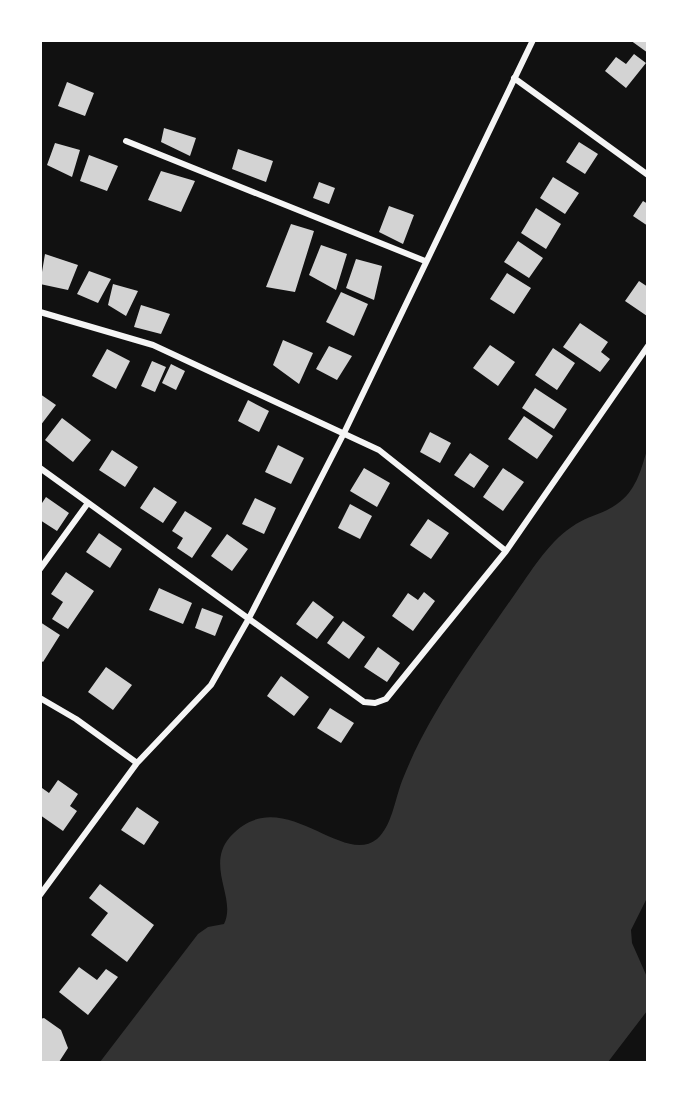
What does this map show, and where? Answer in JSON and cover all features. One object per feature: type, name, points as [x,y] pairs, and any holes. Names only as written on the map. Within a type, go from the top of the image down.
[{"type":"street","points":[[40,895],[137,763],[211,684],[248,620],[344,432],[533,40]]},
{"type":"street","points":[[514,78],[648,175]]},
{"type":"street","points":[[126,141],[425,261]]},
{"type":"street","points":[[40,312],[153,345],[344,432],[379,450],[506,551]]},
{"type":"street","points":[[40,468],[364,702],[375,704],[386,699],[506,551],[648,346]]},
{"type":"street","points":[[40,569],[88,503]]},
{"type":"street","points":[[40,698],[76,719],[137,763]]},
{"type":"shaded area","points":[[647,450],[648,896],[631,930],[632,943],[647,977],[647,1011],[608,1062],[100,1062],[198,934],[208,927],[224,924],[227,904],[220,859],[223,848],[230,837],[249,822],[269,817],[289,820],[346,843],[362,845],[377,839],[382,834],[390,820],[402,781],[425,731],[454,683],[536,563],[567,530],[612,507],[629,493],[637,480]]},
{"type":"building","points":[[630,40],[648,40],[648,53]]},
{"type":"building","points":[[634,54],[646,63],[626,88],[605,71],[616,57],[626,64]]},
{"type":"building","points":[[67,82],[94,93],[85,116],[58,106]]},
{"type":"building","points":[[164,128],[196,138],[190,156],[161,142]]},
{"type":"building","points":[[579,142],[598,154],[585,174],[566,162]]},
{"type":"building","points":[[55,143],[80,150],[72,177],[47,165]]},
{"type":"building","points":[[238,149],[273,161],[266,182],[232,169]]},
{"type":"building","points":[[89,155],[118,166],[107,191],[80,181]]},
{"type":"building","points":[[161,171],[195,181],[181,212],[148,200]]},
{"type":"building","points":[[553,177],[579,193],[565,214],[540,198]]},
{"type":"building","points":[[319,182],[335,188],[329,204],[313,198]]},
{"type":"building","points":[[643,201],[648,204],[648,226],[633,216]]},
{"type":"building","points":[[389,206],[414,215],[403,244],[379,232]]},
{"type":"building","points":[[536,208],[561,224],[546,249],[521,233]]},
{"type":"building","points":[[291,224],[314,231],[295,292],[266,287]]},
{"type":"building","points":[[518,241],[543,258],[529,278],[504,262]]},
{"type":"building","points":[[321,245],[347,254],[336,290],[309,275]]},
{"type":"building","points":[[45,254],[78,265],[68,290],[40,284]]},
{"type":"building","points":[[356,259],[382,266],[374,300],[346,288]]},
{"type":"building","points":[[89,271],[111,279],[98,303],[77,294]]},
{"type":"building","points":[[507,273],[531,288],[514,314],[490,299]]},
{"type":"building","points":[[639,281],[648,287],[647,316],[625,301]]},
{"type":"building","points":[[113,284],[138,291],[126,316],[108,305]]},
{"type":"building","points":[[341,292],[368,304],[354,336],[326,322]]},
{"type":"building","points":[[141,305],[170,314],[161,334],[134,327]]},
{"type":"building","points":[[580,323],[608,342],[601,352],[610,359],[600,372],[563,347]]},
{"type":"building","points":[[283,340],[313,353],[299,384],[273,365]]},
{"type":"building","points":[[490,345],[515,362],[498,386],[473,368]]},
{"type":"building","points":[[329,346],[352,356],[337,380],[316,369]]},
{"type":"building","points":[[553,348],[575,363],[557,390],[535,375]]},
{"type":"building","points":[[107,349],[130,361],[116,389],[92,376]]},
{"type":"building","points":[[152,361],[166,367],[155,392],[141,386]]},
{"type":"building","points":[[171,364],[185,371],[176,390],[162,383]]},
{"type":"building","points":[[535,388],[567,409],[554,429],[522,408]]},
{"type":"building","points":[[40,394],[56,405],[40,426]]},
{"type":"building","points":[[248,400],[269,411],[259,432],[238,421]]},
{"type":"building","points":[[524,416],[553,436],[537,459],[508,439]]},
{"type":"building","points":[[62,418],[91,440],[73,462],[45,440]]},
{"type":"building","points":[[430,432],[451,443],[440,463],[420,452]]},
{"type":"building","points":[[278,445],[304,458],[291,484],[265,472]]},
{"type":"building","points":[[112,450],[138,467],[125,487],[99,470]]},
{"type":"building","points":[[470,453],[489,466],[474,488],[454,475]]},
{"type":"building","points":[[364,468],[390,483],[377,507],[350,491]]},
{"type":"building","points":[[503,468],[524,482],[503,511],[483,497]]},
{"type":"building","points":[[154,487],[177,502],[163,523],[140,508]]},
{"type":"building","points":[[46,497],[69,513],[57,531],[40,520],[40,506]]},
{"type":"building","points":[[255,498],[276,508],[264,534],[242,524]]},
{"type":"building","points":[[350,504],[372,516],[360,539],[338,528]]},
{"type":"building","points":[[185,511],[212,528],[192,558],[177,548],[183,538],[172,531]]},
{"type":"building","points":[[428,519],[449,533],[431,559],[410,545]]},
{"type":"building","points":[[99,533],[122,549],[110,568],[86,552]]},
{"type":"building","points":[[227,534],[248,549],[232,571],[211,556]]},
{"type":"building","points":[[66,572],[94,591],[68,629],[52,619],[63,602],[51,594]]},
{"type":"building","points":[[159,588],[192,603],[183,624],[149,610]]},
{"type":"building","points":[[424,592],[435,601],[413,631],[392,616],[408,593],[418,600]]},
{"type":"building","points":[[313,601],[334,617],[317,639],[296,624]]},
{"type":"building","points":[[202,608],[223,616],[215,636],[195,628]]},
{"type":"building","points":[[343,621],[365,637],[349,659],[327,643]]},
{"type":"building","points":[[40,622],[60,635],[43,662],[40,660]]},
{"type":"building","points":[[378,647],[400,663],[387,682],[364,667]]},
{"type":"building","points":[[106,667],[132,685],[113,710],[88,692]]},
{"type":"building","points":[[281,676],[309,697],[294,716],[267,696]]},
{"type":"building","points":[[330,708],[354,723],[341,743],[317,728]]},
{"type":"building","points":[[58,780],[78,794],[70,806],[77,811],[63,831],[40,815],[40,791],[42,788],[49,793]]},
{"type":"building","points":[[137,807],[159,822],[144,845],[121,830]]},
{"type":"building","points":[[100,884],[154,925],[127,962],[91,935],[108,913],[89,898]]},
{"type":"building","points":[[79,967],[97,980],[106,969],[118,977],[88,1015],[59,992]]},
{"type":"building","points":[[44,1018],[61,1030],[68,1048],[59,1062],[40,1062],[40,1019]]}]
